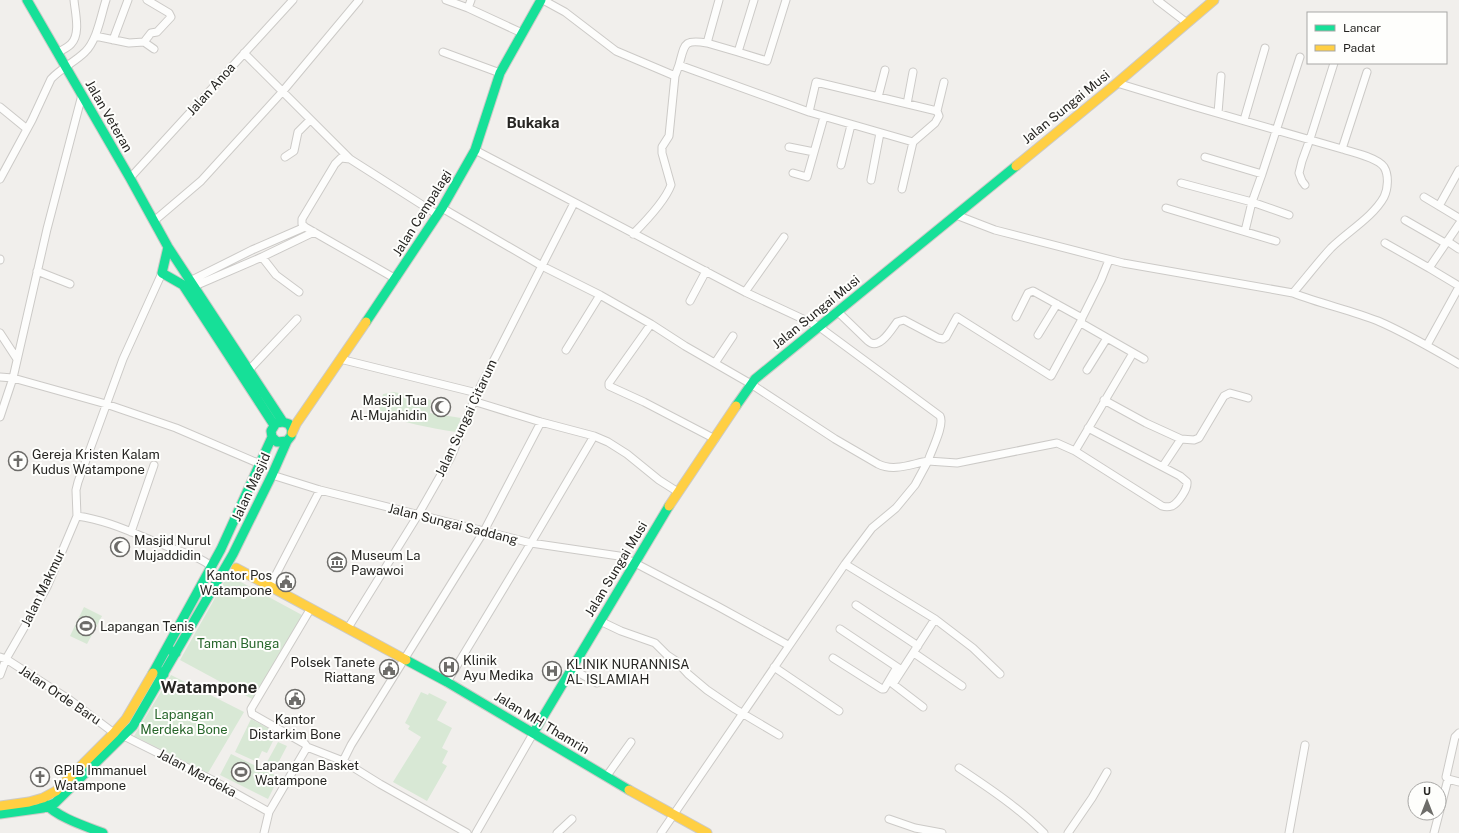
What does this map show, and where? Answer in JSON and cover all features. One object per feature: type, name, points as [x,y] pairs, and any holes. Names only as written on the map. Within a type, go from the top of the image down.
[{"type":"main road","name":"Jalan Veteran","points":[[27,0],[130,178],[188,286],[268,406],[287,428]]},
{"type":"main road","name":"Jalan Cempalagi","points":[[287,428],[340,359],[396,279],[440,211],[475,150],[500,73],[542,0]]},
{"type":"main road","name":"Jalan Sungai Musi","points":[[534,732],[678,492],[755,379],[1117,83],[1214,0]]},
{"type":"main road","points":[[162,272],[168,247]]},
{"type":"main road","name":"Jalan Veteran","points":[[162,272],[188,286],[249,370],[268,406]]},
{"type":"main road","points":[[272,438],[277,442],[287,428]]},
{"type":"main road","name":"Jalan Masjid","points":[[287,428],[272,475],[239,544],[172,651],[208,564],[225,540],[272,438],[271,431],[287,428]]},
{"type":"main road","points":[[208,564],[223,571],[236,568],[233,554],[220,549]]},
{"type":"main road","name":"Jalan MH Thamrin","points":[[236,568],[447,682],[534,732],[606,777],[707,833]]},
{"type":"main road","points":[[0,806],[48,801],[126,720],[172,651]]},
{"type":"main road","points":[[0,814],[29,811],[48,801],[124,736],[133,726],[160,671]]},
{"type":"main road","points":[[48,801],[63,815],[103,833]]},
{"type":"street","points":[[0,179],[39,107],[51,79],[56,74],[69,46],[74,39],[76,25],[74,0]]},
{"type":"street","points":[[62,60],[86,51],[91,45],[106,0]]},
{"type":"street","points":[[113,40],[128,0]]},
{"type":"street","points":[[144,42],[151,33],[157,32],[171,17],[169,13],[147,0]]},
{"type":"street","name":"Jalan Anoa","points":[[130,178],[293,0]]},
{"type":"street","points":[[154,221],[201,181],[283,91],[359,0]]},
{"type":"street","points":[[446,0],[468,8],[522,33]]},
{"type":"street","points":[[468,8],[471,0]]},
{"type":"street","points":[[542,0],[565,12],[616,51],[675,76]]},
{"type":"street","points":[[707,43],[719,0]]},
{"type":"street","points":[[738,52],[754,0]]},
{"type":"street","points":[[633,234],[662,201],[671,185],[662,153],[662,147],[669,136],[675,76],[685,46],[689,42],[694,41],[707,43],[768,61],[786,0]]},
{"type":"street","points":[[1157,0],[1187,23]]},
{"type":"street","points":[[95,36],[129,43],[144,42],[154,49]]},
{"type":"street","points":[[1244,120],[1265,48]]},
{"type":"street","points":[[244,52],[350,159],[440,211],[542,266],[600,295],[651,324],[685,346],[751,384],[835,439],[885,468],[895,468],[928,461],[957,463],[1057,443],[1075,451],[1162,506],[1169,507],[1176,503],[1187,484],[1185,480],[1163,466],[1088,428]]},
{"type":"street","points":[[443,52],[500,73]]},
{"type":"street","points":[[1245,231],[1252,202],[1300,56]]},
{"type":"street","points":[[1305,185],[1299,173],[1334,64]]},
{"type":"street","points":[[679,66],[824,117],[913,142]]},
{"type":"street","points":[[878,97],[885,70]]},
{"type":"street","points":[[907,104],[914,72]]},
{"type":"street","points":[[1342,149],[1366,72]]},
{"type":"street","points":[[1218,113],[1221,76]]},
{"type":"street","points":[[809,112],[816,82],[937,111]]},
{"type":"street","points":[[902,189],[913,142],[935,123],[939,116],[937,111],[944,82]]},
{"type":"street","points":[[1117,83],[1366,156],[1382,164],[1387,176],[1385,196],[1371,213],[1331,248],[1295,294]]},
{"type":"street","points":[[0,417],[13,378],[64,160],[82,95]]},
{"type":"street","points":[[0,107],[27,129]]},
{"type":"street","points":[[793,173],[807,177],[824,117]]},
{"type":"street","points":[[285,157],[294,151],[298,132],[310,120]]},
{"type":"street","points":[[840,165],[851,125]]},
{"type":"street","points":[[871,180],[880,133]]},
{"type":"street","points":[[789,147],[814,152]]},
{"type":"street","points":[[475,150],[745,292],[818,326],[942,419],[928,461],[915,485],[896,508],[872,528],[844,564],[662,833]]},
{"type":"street","points":[[1205,157],[1262,174]]},
{"type":"street","points":[[350,159],[341,158],[335,164],[302,219],[302,224],[396,279]]},
{"type":"street","points":[[1439,206],[1459,170]]},
{"type":"street","points":[[1181,183],[1252,202],[1289,215]]},
{"type":"street","points":[[1424,197],[1459,218]]},
{"type":"street","name":"Jalan Sungai Citarum","points":[[348,628],[418,515],[451,457],[473,401],[574,203]]},
{"type":"street","points":[[1166,208],[1276,241]]},
{"type":"street","points":[[956,215],[995,230],[1109,260],[1157,270],[1295,294],[1376,320],[1426,345],[1459,364]]},
{"type":"street","points":[[1405,220],[1459,249]]},
{"type":"street","points":[[1429,268],[1459,224]]},
{"type":"street","points":[[188,286],[252,250],[305,227]]},
{"type":"street","points":[[188,286],[262,257],[314,232]]},
{"type":"street","points":[[745,292],[784,237]]},
{"type":"street","points":[[1385,243],[1459,286],[1426,345]]},
{"type":"street","points":[[262,257],[276,275],[299,292]]},
{"type":"street","points":[[837,312],[871,344],[880,343],[901,320],[904,320],[938,338],[943,339],[946,337],[957,317],[1051,376],[1101,280],[1109,260]]},
{"type":"street","points":[[37,271],[70,284]]},
{"type":"street","points":[[690,301],[706,271]]},
{"type":"street","points":[[162,272],[123,359],[78,482],[76,490],[77,516],[97,520],[130,532],[208,564]]},
{"type":"street","points":[[1016,317],[1028,293],[1030,291],[1034,291],[1081,319],[1082,325],[1144,358]]},
{"type":"street","points":[[566,350],[600,295]]},
{"type":"street","points":[[1038,335],[1057,304]]},
{"type":"street","points":[[249,370],[297,319]]},
{"type":"street","points":[[651,324],[609,383],[609,386],[644,402],[714,439]]},
{"type":"street","points":[[0,334],[17,359]]},
{"type":"street","points":[[715,363],[733,336]]},
{"type":"street","points":[[1087,370],[1107,338]]},
{"type":"street","points":[[1075,451],[1133,353]]},
{"type":"street","points":[[340,359],[477,393]]},
{"type":"street","points":[[0,377],[13,378],[106,404],[176,428],[260,464]]},
{"type":"street","points":[[1104,400],[1146,423],[1181,439],[1194,440],[1199,438],[1224,396],[1230,393],[1248,398]]},
{"type":"street","points":[[473,401],[541,422],[594,436],[608,442],[627,454],[659,480],[678,492]]},
{"type":"street","points":[[343,761],[351,745],[484,531],[541,422]]},
{"type":"street","points":[[447,682],[594,436]]},
{"type":"street","points":[[1163,466],[1181,439]]},
{"type":"street","points":[[130,532],[154,465]]},
{"type":"street","name":"Jalan Sungai Saddang","points":[[272,475],[320,490],[531,543],[620,556],[788,646]]},
{"type":"street","points":[[270,586],[320,490]]},
{"type":"street","name":"Jalan Makmur","points":[[0,675],[3,658],[25,626],[47,587],[77,516]]},
{"type":"street","points":[[844,564],[935,619],[973,648],[1000,674]]},
{"type":"street","points":[[856,605],[918,646]]},
{"type":"street","points":[[311,608],[251,712],[253,716],[305,744],[307,747],[343,761],[380,784],[467,833]]},
{"type":"street","points":[[833,658],[884,689],[899,668],[914,653],[935,619]]},
{"type":"street","points":[[600,621],[621,631],[655,643],[706,690],[779,735]]},
{"type":"street","points":[[840,629],[899,668]]},
{"type":"street","points":[[914,653],[962,686]]},
{"type":"street","name":"Jalan Orde Baru","points":[[3,658],[70,700],[114,733]]},
{"type":"street","points":[[774,667],[839,711]]},
{"type":"street","points":[[899,668],[894,685],[923,707]]},
{"type":"street","points":[[572,669],[597,683]]},
{"type":"street","points":[[476,833],[534,732]]},
{"type":"street","points":[[1434,833],[1448,779],[1446,777],[1446,771],[1455,737],[1459,733]]},
{"type":"street","name":"Jalan Merdeka","points":[[124,736],[212,780],[269,812]]},
{"type":"street","points":[[606,777],[631,742]]},
{"type":"street","points":[[1290,833],[1305,745]]},
{"type":"street","points":[[264,833],[269,812],[307,747]]},
{"type":"street","points":[[959,768],[994,791],[1032,821],[1044,833]]},
{"type":"street","points":[[1068,833],[1107,772]]},
{"type":"street","points":[[1448,779],[1459,782]]},
{"type":"street","points":[[557,833],[572,819]]},
{"type":"street","points":[[889,819],[914,828],[942,833]]},
{"type":"green space","points":[[394,392],[431,400],[430,413],[461,418],[456,432],[417,425],[378,413],[383,394]]},
{"type":"green space","name":"Taman Bunga","points":[[228,575],[302,615],[254,700],[180,660]]},
{"type":"green space","name":"Lapangan Tenis","points":[[84,607],[102,616],[87,644],[70,636]]},
{"type":"green space","name":"Lapangan Merdeka Bone","points":[[171,675],[244,712],[208,773],[134,736]]},
{"type":"green space","points":[[421,692],[428,695],[429,693],[447,702],[437,720],[452,728],[442,748],[448,751],[442,763],[447,766],[427,801],[393,782],[421,737],[408,729],[410,726],[405,723]]},
{"type":"green space","points":[[251,719],[277,733],[267,753],[262,751],[257,762],[235,752]]},
{"type":"green space","points":[[278,742],[287,746],[276,767],[267,762]]},
{"type":"green space","points":[[231,754],[279,777],[268,799],[220,775]]},
{"type":"traffic: fast","points":[[27,0],[130,178],[168,247],[283,422]]},
{"type":"traffic: fast","points":[[366,322],[442,208],[475,150],[500,73],[541,0]]},
{"type":"traffic: fast","points":[[736,406],[755,379],[1016,166]]},
{"type":"traffic: fast","points":[[168,247],[162,273],[183,285],[274,425]]},
{"type":"traffic: fast","points":[[0,814],[43,808],[55,803],[133,726],[233,554],[287,441],[291,436],[292,430],[289,424],[283,422],[276,423],[271,431],[272,437],[277,442],[287,441]]},
{"type":"traffic: fast","points":[[153,673],[221,549],[272,437]]},
{"type":"traffic: fast","points":[[534,732],[669,506]]},
{"type":"traffic: fast","points":[[168,649],[176,653]]},
{"type":"traffic: fast","points":[[406,660],[447,682],[629,790]]},
{"type":"traffic: fast","points":[[156,669],[164,674]]},
{"type":"traffic: fast","points":[[43,802],[63,817],[103,833]]},
{"type":"traffic: slow","points":[[1016,166],[1117,83],[1214,0]]},
{"type":"traffic: slow","points":[[292,433],[296,424],[366,322]]},
{"type":"traffic: slow","points":[[669,506],[736,406]]},
{"type":"traffic: slow","points":[[236,568],[406,660]]},
{"type":"traffic: slow","points":[[0,806],[29,802],[43,798],[56,791],[126,719],[153,673]]},
{"type":"traffic: slow","points":[[629,790],[707,833]]},
{"type":"place","name":"Masjid Tua Al-Mujahidin","points":[[441,407]]},
{"type":"place","name":"Gereja Kristen Kalam Kudus Watampone","points":[[18,461]]},
{"type":"place","name":"Masjid Nurul Mujaddidin","points":[[120,547]]},
{"type":"place","name":"Museum La Pawawoi","points":[[337,562]]},
{"type":"place","name":"Kantor Pos Watampone","points":[[286,582]]},
{"type":"place","name":"Lapangan Tenis","points":[[86,626]]},
{"type":"place","name":"Klinik Ayu Medika","points":[[449,667]]},
{"type":"place","name":"Polsek Tanete Riattang","points":[[389,669]]},
{"type":"place","name":"KLINIK NURANNISA AL ISLAMIAH","points":[[552,671]]},
{"type":"place","name":"Kantor Distarkim Bone","points":[[295,699]]},
{"type":"place","name":"Lapangan Basket Watampone","points":[[241,772]]},
{"type":"place","name":"GPIB Immanuel Watampone","points":[[40,777]]},
{"type":"district","name":"Bukaka","points":[[533,122]]},
{"type":"district","name":"Watampone","points":[[209,687]]}]
